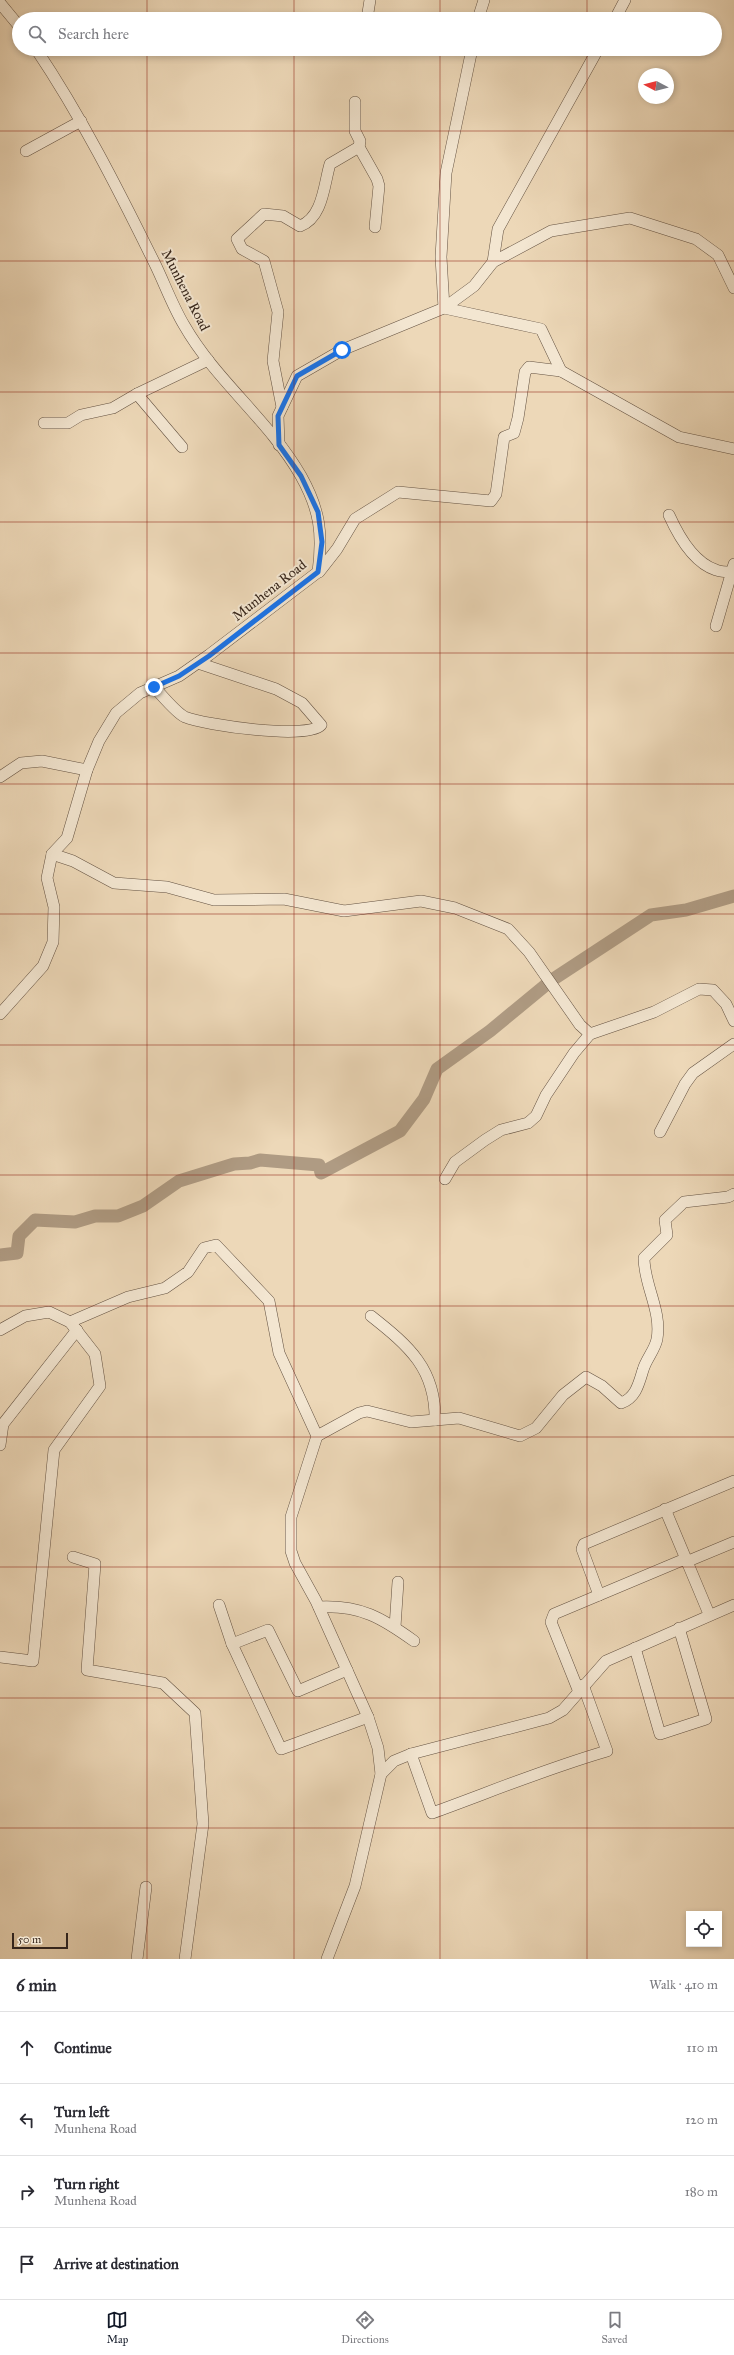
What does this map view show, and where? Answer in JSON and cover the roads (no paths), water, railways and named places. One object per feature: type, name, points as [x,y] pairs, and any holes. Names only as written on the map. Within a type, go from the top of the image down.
[{"type":"street","points":[[367,12],[370,0]]},
{"type":"street","points":[[480,12],[484,0]]},
{"type":"street","points":[[619,12],[626,0]]},
{"type":"street","points":[[0,3],[12,18]]},
{"type":"street","name":"Munhena Road","points":[[41,56],[64,90],[81,121],[154,261],[184,325],[214,370],[264,425],[301,476],[318,512],[322,542],[318,572],[198,663],[179,676],[140,693],[116,713],[99,741],[87,770],[67,838],[52,854]]},
{"type":"street","points":[[444,308],[441,257],[446,173],[471,56]]},
{"type":"street","points":[[493,262],[498,229],[594,56]]},
{"type":"street","points":[[355,102],[355,130],[360,141],[359,147],[377,179],[379,186],[375,227]]},
{"type":"street","points":[[26,151],[81,121]]},
{"type":"street","points":[[282,407],[273,361],[278,312],[264,261],[242,249],[237,239],[264,214],[283,216],[300,226],[308,224],[322,200],[324,183],[330,164],[359,147]]},
{"type":"street","points":[[279,445],[278,416],[297,376],[342,350],[444,308],[474,286],[493,262],[551,231],[630,218],[696,239],[718,255],[734,288]]},
{"type":"street","points":[[444,308],[541,329],[562,371]]},
{"type":"street","points":[[44,423],[68,423],[81,415],[113,408],[137,394],[208,360]]},
{"type":"street","points":[[318,572],[337,549],[355,519],[398,492],[491,501],[496,494],[504,437],[514,433],[518,418],[525,372],[529,367],[562,371],[679,437],[731,448]]},
{"type":"street","points":[[137,394],[182,447]]},
{"type":"street","points":[[669,515],[679,537],[694,555],[716,570],[733,568],[716,626]]},
{"type":"street","points":[[154,687],[183,717],[200,721],[249,730],[295,733],[318,728],[321,725],[302,703],[276,689],[198,663]]},
{"type":"street","points":[[0,777],[21,764],[42,761],[87,770]]},
{"type":"street","points":[[0,1014],[43,966],[53,942],[54,907],[47,878],[52,854],[73,861],[114,883],[167,887],[214,900],[284,899],[344,911],[421,901],[455,908],[508,929],[544,973],[580,1025],[590,1034]]},
{"type":"street","points":[[445,1179],[455,1162],[484,1140],[501,1130],[528,1123],[536,1116],[546,1095],[574,1053],[590,1034],[654,1012],[699,989],[713,990],[726,1004],[734,1021]]},
{"type":"street","points":[[660,1132],[685,1084],[693,1073],[734,1044]]},
{"type":"street","points":[[317,1436],[359,1413],[366,1411],[411,1422],[459,1418],[520,1436],[536,1428],[564,1395],[586,1377],[602,1386],[621,1403],[628,1400],[641,1384],[643,1368],[651,1356],[657,1338],[656,1318],[652,1293],[644,1275],[644,1258],[667,1235],[665,1220],[684,1202],[728,1197],[734,1194]]},
{"type":"street","points":[[0,1446],[3,1424],[73,1326],[128,1297],[165,1288],[188,1272],[204,1248],[216,1245],[269,1301],[279,1353],[317,1436],[291,1517],[291,1550],[295,1563],[319,1607],[368,1717],[378,1748],[380,1774],[355,1886],[327,1959]]},
{"type":"street","points":[[0,1330],[25,1316],[49,1312],[73,1326],[94,1354],[100,1386],[54,1450],[33,1661],[0,1657]]},
{"type":"street","points":[[371,1316],[403,1341],[419,1359],[432,1386],[435,1401],[435,1420]]},
{"type":"street","points":[[599,1595],[582,1549],[584,1544],[734,1481]]},
{"type":"street","points":[[665,1509],[710,1614]]},
{"type":"street","points":[[411,1754],[432,1813],[518,1782],[564,1763],[607,1751],[551,1622],[554,1614],[734,1542]]},
{"type":"street","points":[[73,1557],[95,1564],[87,1670],[163,1683],[195,1713],[203,1824],[185,1959]]},
{"type":"street","points":[[395,1627],[398,1582]]},
{"type":"street","points":[[220,1605],[232,1644],[281,1749],[368,1717]]},
{"type":"street","points":[[380,1774],[394,1760],[411,1754],[549,1718],[563,1710],[606,1661],[710,1614],[734,1605]]},
{"type":"street","points":[[319,1607],[336,1606],[363,1610],[382,1618],[414,1641]]},
{"type":"street","points":[[635,1648],[660,1734],[706,1719],[679,1628]]},
{"type":"street","points":[[232,1644],[268,1630],[298,1691],[347,1670]]},
{"type":"street","points":[[137,1959],[146,1887]]},
{"type":"waterway","points":[[555,978],[651,915],[686,910],[734,896]]},
{"type":"waterway","points":[[0,1255],[17,1253],[19,1236],[35,1220],[75,1222],[95,1216],[118,1216],[143,1206],[179,1181],[234,1164],[250,1163],[260,1160],[319,1165],[321,1173],[400,1131],[424,1099],[437,1069],[490,1031],[547,984]]}]
